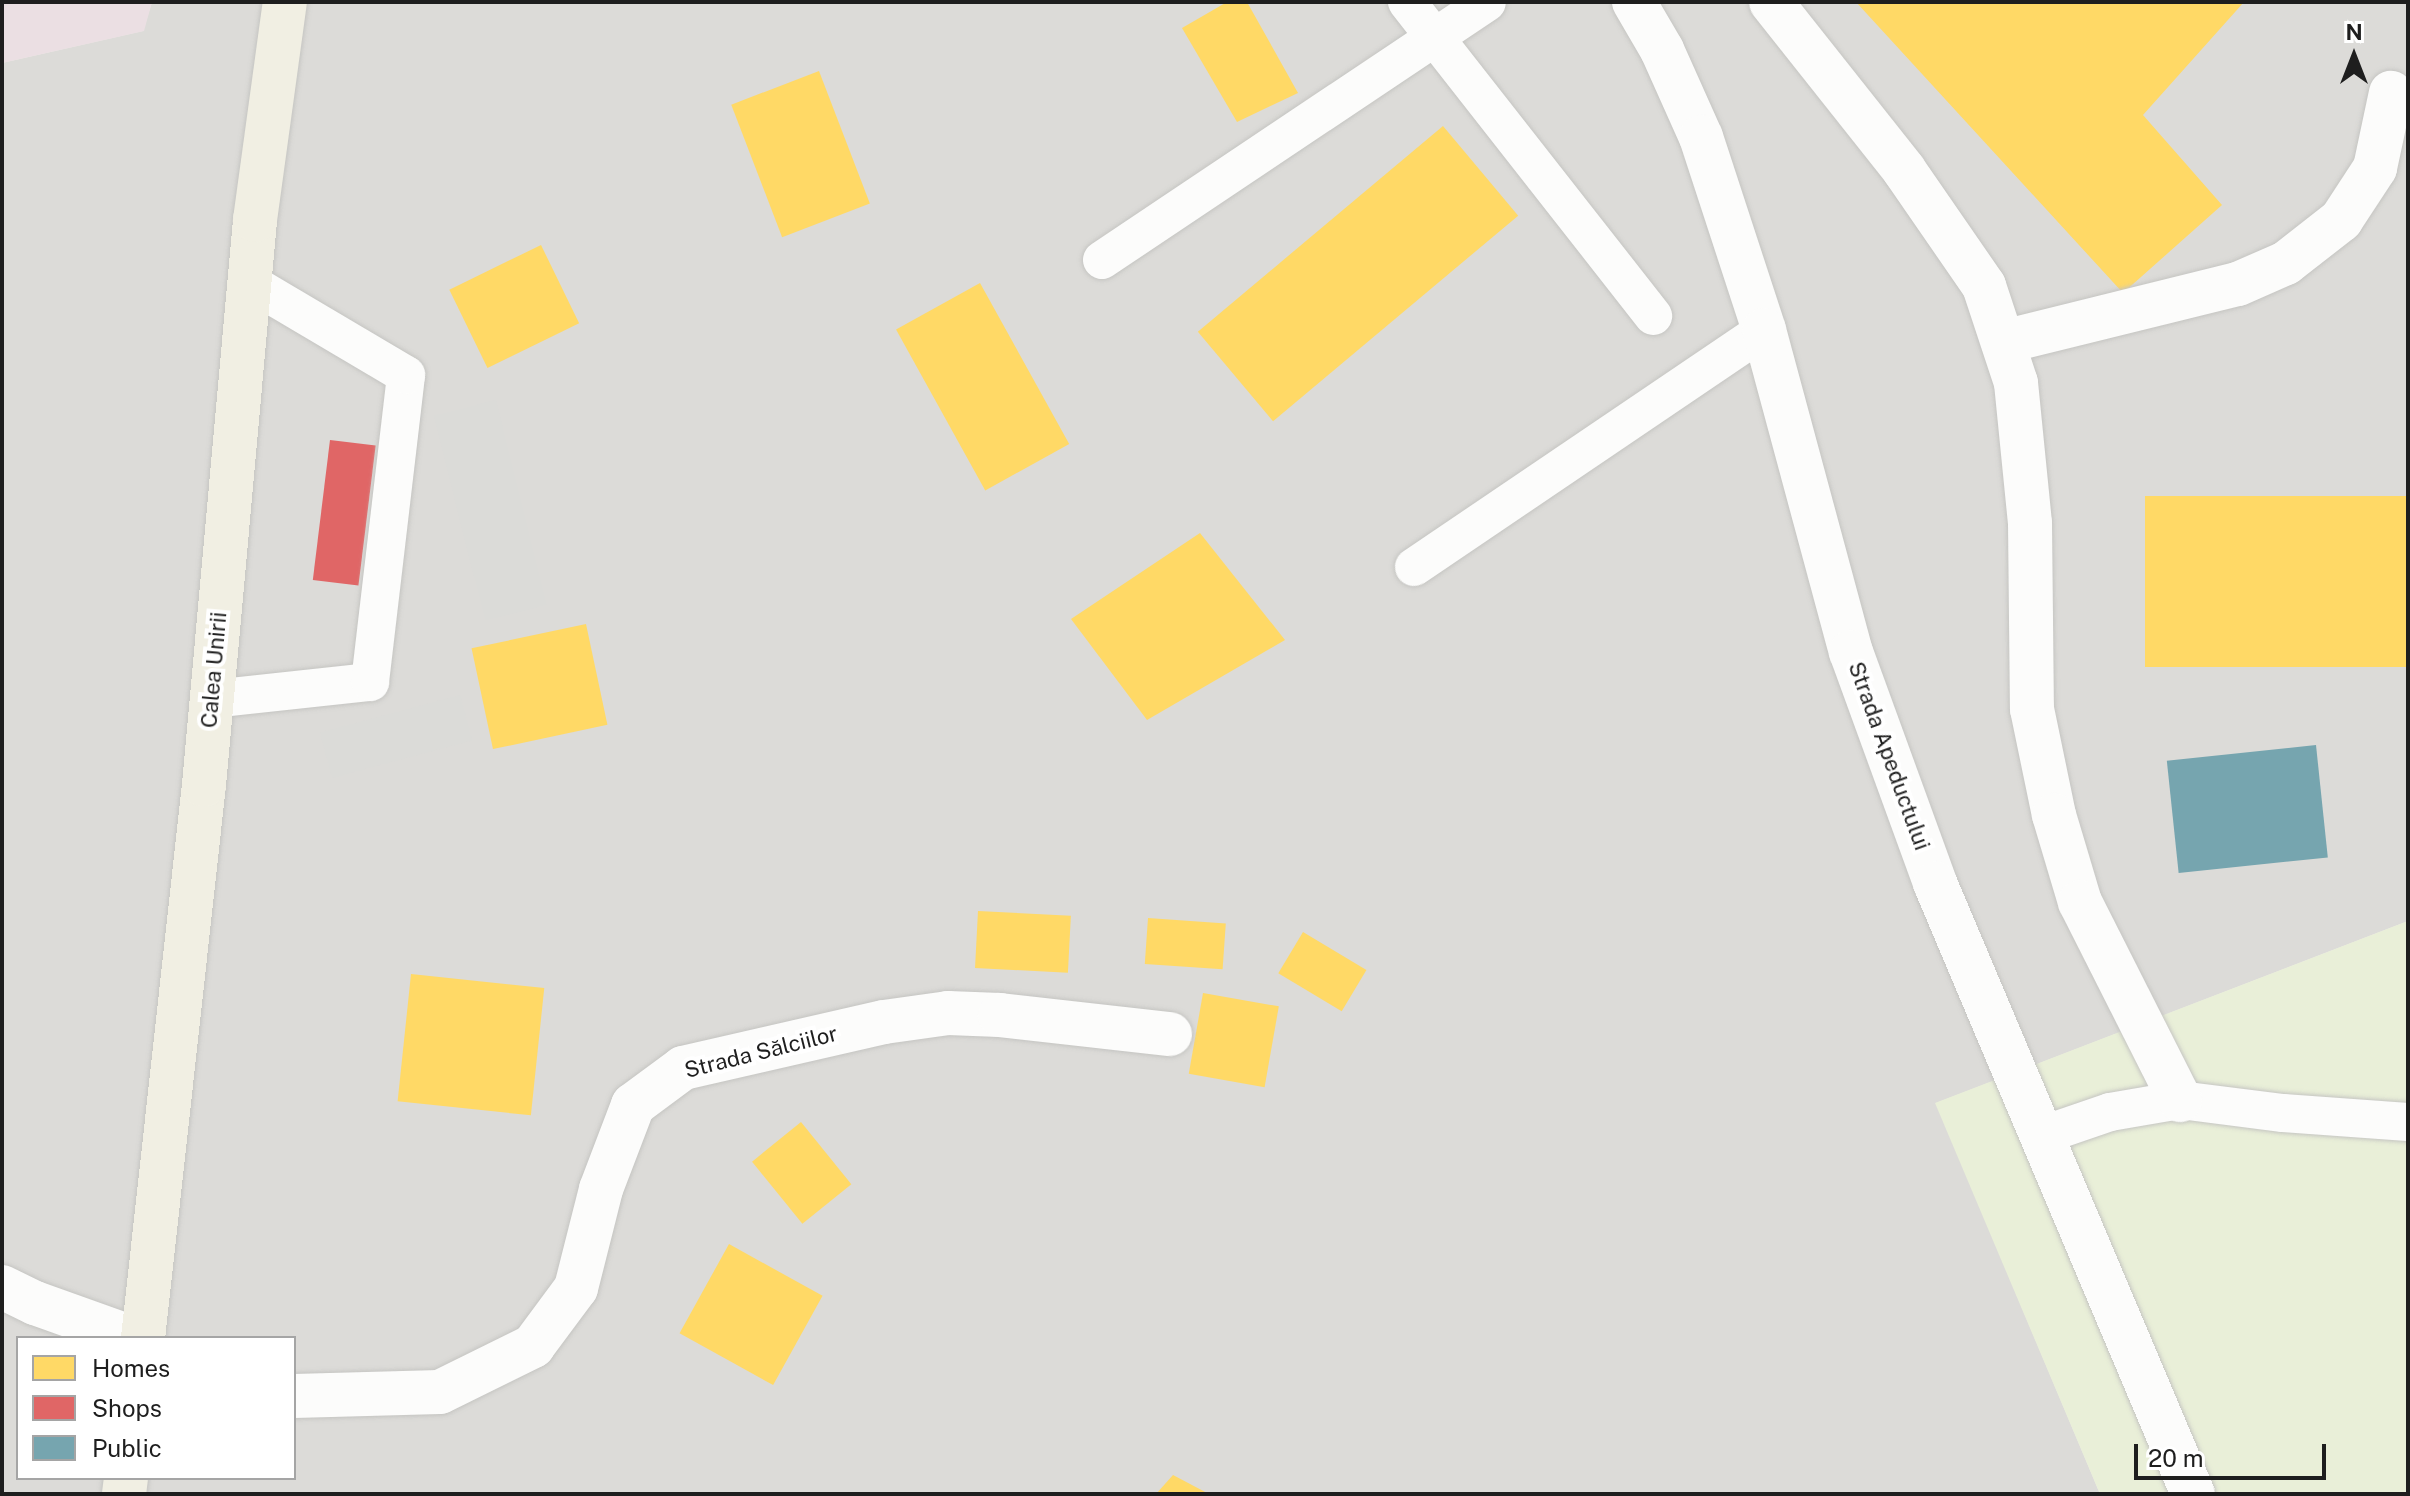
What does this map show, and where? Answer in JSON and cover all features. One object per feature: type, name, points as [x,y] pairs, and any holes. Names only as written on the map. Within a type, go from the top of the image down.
[{"type":"main road","name":"Calea Unirii","points":[[143,1336],[211,699],[249,282],[285,2]]},
{"type":"street","name":"Strada Apeductului","points":[[1634,2],[1662,50],[1701,137],[1764,330],[1851,652],[1935,883],[2193,1494]]},
{"type":"street","points":[[1771,2],[1904,170],[1984,286],[2016,383],[2030,523],[2032,709],[2054,815],[2080,902],[2180,1100]]},
{"type":"street","points":[[2003,342],[2238,284],[2286,263],[2341,220],[2375,168],[2391,93]]},
{"type":"street","name":"Strada Sălciilor","points":[[296,1396],[440,1392],[533,1346],[576,1288],[601,1189],[633,1105],[683,1068],[884,1022],[948,1013],[1000,1015],[1170,1034]]},
{"type":"street","points":[[2,1287],[35,1303],[127,1336]]},
{"type":"lane","points":[[1407,2],[1653,316]]},
{"type":"lane","points":[[1102,260],[1487,2]]},
{"type":"lane","points":[[211,699],[370,682],[406,375],[249,282]]},
{"type":"lane","points":[[1414,567],[1764,330]]},
{"type":"lane","points":[[2040,1136],[2110,1112],[2180,1100],[2283,1113],[2408,1122]]},
{"type":"shaded area","points":[[2,2],[152,2],[144,31],[2,63]]},
{"type":"shaded area","points":[[152,2],[2408,2],[2408,921],[1936,1103],[2100,1494],[2,1494],[2,63],[143,31]]},
{"type":"shaded area","points":[[496,400],[547,605],[485,620],[434,415]]},
{"type":"shaded area","points":[[460,695],[472,740],[332,778],[320,733]]},
{"type":"green space","points":[[2408,921],[2408,1494],[2100,1494],[1935,1103]]},
{"type":"building: Homes","points":[[1227,2],[1247,2],[1298,93],[1237,122],[1182,28]]},
{"type":"building: Homes","points":[[1856,2],[2244,2],[2143,115],[2222,205],[2123,293]]},
{"type":"building: Homes","points":[[819,71],[870,204],[782,237],[731,105]]},
{"type":"building: Homes","points":[[1443,126],[1518,216],[1273,421],[1198,332]]},
{"type":"building: Homes","points":[[541,245],[579,323],[487,368],[449,290]]},
{"type":"building: Homes","points":[[980,283],[1069,444],[985,490],[896,330]]},
{"type":"building: Homes","points":[[2145,496],[2408,496],[2408,667],[2145,667]]},
{"type":"building: Homes","points":[[1200,533],[1285,640],[1147,720],[1071,619]]},
{"type":"building: Homes","points":[[586,624],[607,725],[493,749],[472,648]]},
{"type":"building: Homes","points":[[978,911],[1071,916],[1068,973],[975,968]]},
{"type":"building: Homes","points":[[1148,918],[1226,923],[1223,969],[1145,964]]},
{"type":"building: Homes","points":[[1303,932],[1366,970],[1342,1011],[1278,973]]},
{"type":"building: Homes","points":[[411,974],[544,988],[531,1115],[398,1101]]},
{"type":"building: Homes","points":[[1203,993],[1279,1006],[1265,1087],[1189,1074]]},
{"type":"building: Homes","points":[[801,1122],[851,1184],[802,1224],[752,1162]]},
{"type":"building: Homes","points":[[729,1244],[823,1296],[773,1385],[680,1333]]},
{"type":"building: Homes","points":[[1173,1475],[1209,1494],[1156,1494]]},
{"type":"building: Shops","points":[[330,440],[376,446],[358,586],[313,580]]},
{"type":"building: Public","points":[[2316,745],[2328,857],[2179,873],[2167,761]]}]
